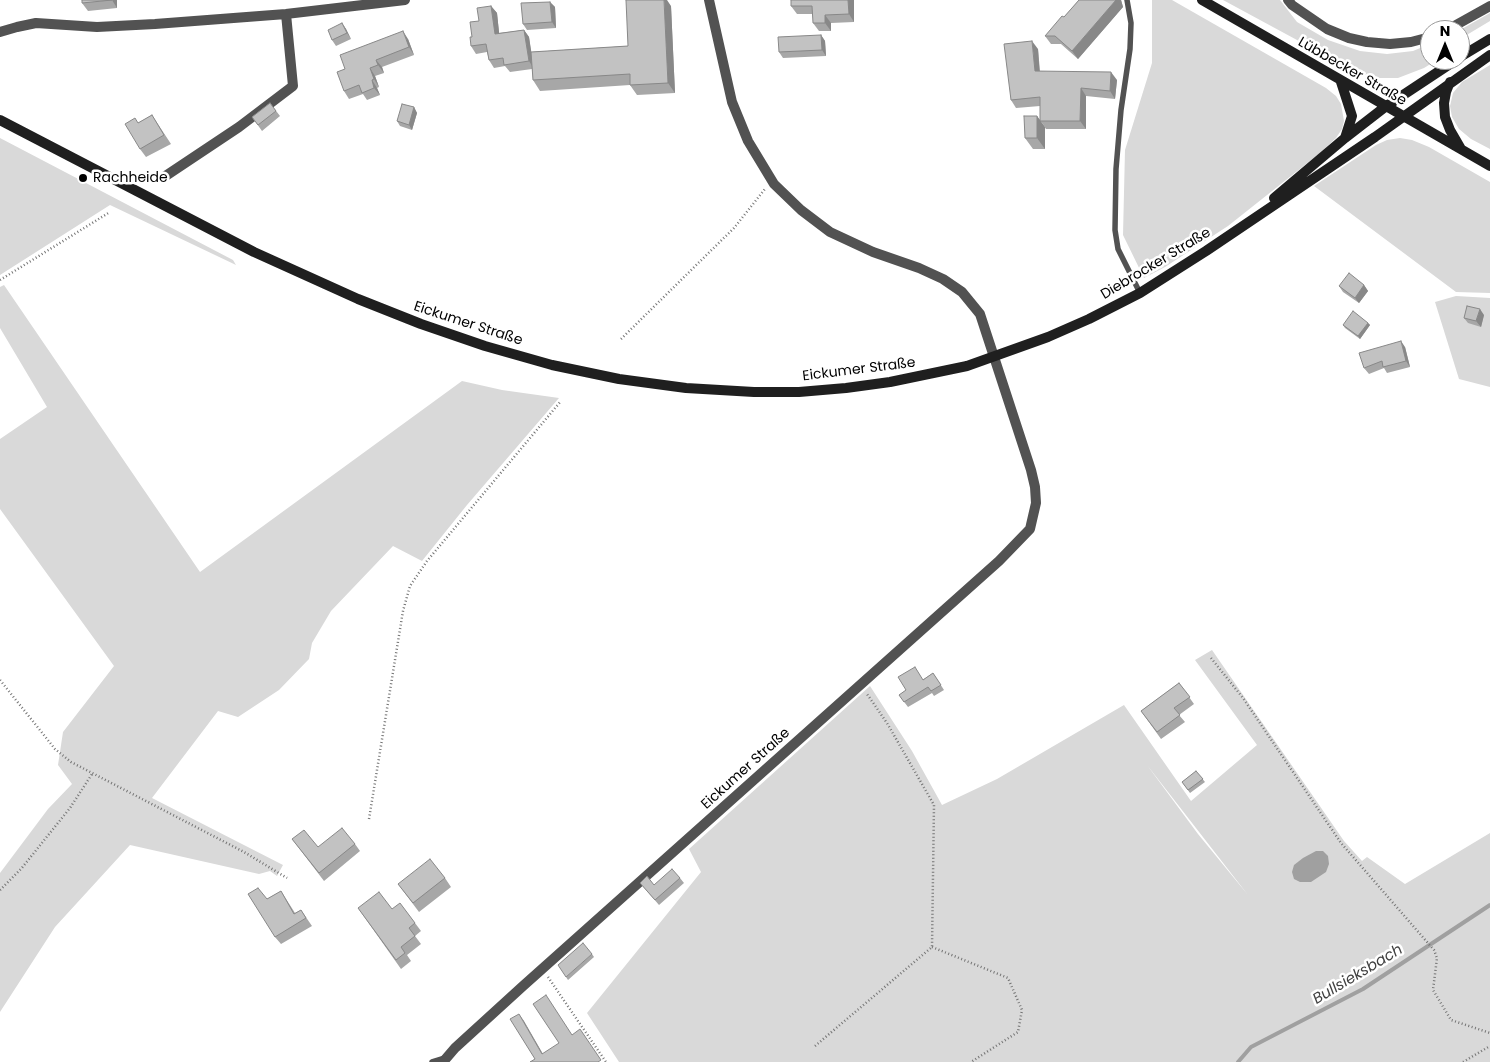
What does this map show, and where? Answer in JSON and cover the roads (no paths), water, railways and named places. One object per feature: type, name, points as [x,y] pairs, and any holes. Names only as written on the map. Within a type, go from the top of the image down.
[{"type":"main road","name":"Lübbecker Straße","points":[[1202,0],[1341,82],[1490,166]]},
{"type":"main road","points":[[1470,51],[1490,38]]},
{"type":"main road","name":"Diebrocker Straße","points":[[994,356],[1048,337],[1090,319],[1140,293],[1404,117],[1490,55]]},
{"type":"main road","name":"Diebrocker Straße","points":[[1238,229],[1345,138],[1385,107],[1441,70]]},
{"type":"main road","points":[[1341,82],[1352,116],[1345,138]]},
{"type":"main road","points":[[1450,82],[1444,103],[1445,117],[1450,130],[1462,150]]},
{"type":"main road","name":"Eickumer Straße","points":[[0,120],[228,239],[306,276],[421,324],[485,346],[552,365],[619,379],[676,387],[754,392],[799,392],[890,382],[967,366],[994,356]]},
{"type":"street","points":[[0,32],[17,26],[36,23],[97,26],[155,24],[286,14],[332,4],[406,0]]},
{"type":"street","points":[[709,0],[732,102],[748,141],[777,187],[830,232],[873,252],[919,268],[943,279],[962,292],[980,314],[994,356]]},
{"type":"street","points":[[1288,0],[1292,5],[1327,29],[1349,38],[1390,44],[1420,40]]},
{"type":"street","points":[[1465,20],[1490,6]]},
{"type":"street","points":[[164,177],[239,128],[293,86],[286,14]]},
{"type":"street","name":"Eickumer Straße","points":[[445,1059],[522,986],[999,561],[1030,529],[1036,504],[1035,487],[994,356]]},
{"type":"lane","points":[[1127,0],[1132,23],[1116,169],[1115,230],[1118,249],[1140,293]]},
{"type":"lane","points":[[432,1062],[445,1059]]},
{"type":"waterway","name":"Bullsieksbach","points":[[1238,1062],[1251,1047],[1363,989],[1490,905]]},
{"type":"place","name":"Rachheide","points":[[83,178]]}]
